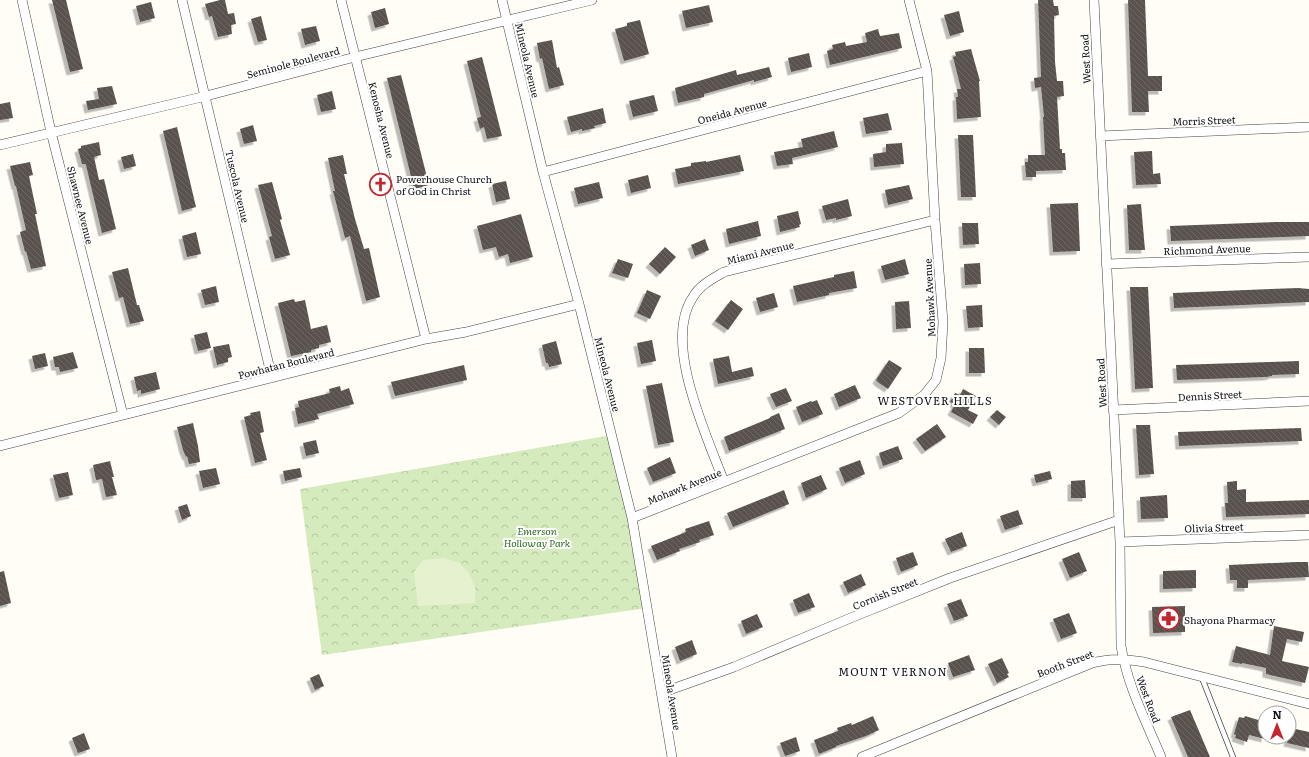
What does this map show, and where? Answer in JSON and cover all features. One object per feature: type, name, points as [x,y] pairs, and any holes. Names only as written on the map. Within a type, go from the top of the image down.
[{"type":"street","name":"Shawnee Avenue","points":[[22,0],[51,132],[123,415]]},
{"type":"street","name":"Tuscola Avenue","points":[[182,0],[272,378]]},
{"type":"street","name":"Kenosha Avenue","points":[[342,0],[426,339]]},
{"type":"street","name":"Mineola Avenue","points":[[502,0],[542,172],[579,304],[632,518],[672,757]]},
{"type":"street","name":"Seminole Boulevard","points":[[0,145],[206,96],[355,57],[592,0]]},
{"type":"street","name":"Mohawk Avenue","points":[[632,518],[899,413],[924,395],[936,380],[941,358],[943,322],[935,220],[927,71],[909,0]]},
{"type":"street","name":"West Road","points":[[1094,0],[1120,542],[1120,634],[1123,658],[1134,693],[1161,757]]},
{"type":"street","name":"Oneida Avenue","points":[[542,172],[927,71]]},
{"type":"street","name":"Morris Street","points":[[1100,136],[1309,127]]},
{"type":"street","name":"Miami Avenue","points":[[724,482],[692,399],[686,369],[682,328],[692,297],[703,285],[724,272],[935,220]]},
{"type":"street","name":"Richmond Avenue","points":[[1106,264],[1309,257]]},
{"type":"street","name":"Powhatan Boulevard","points":[[0,446],[426,339],[466,332],[579,304]]},
{"type":"street","name":"Dennis Street","points":[[1113,410],[1309,401]]},
{"type":"street","name":"Cornish Street","points":[[661,693],[734,667],[950,578],[1119,520]]},
{"type":"street","name":"Olivia Street","points":[[1120,542],[1309,535]]},
{"type":"street","name":"Booth Street","points":[[862,757],[1092,663],[1106,660],[1123,658],[1144,662],[1309,704]]},
{"type":"lane","points":[[1201,676],[1233,757]]},
{"type":"green space","name":"Emerson Holloway Park","points":[[612,435],[647,608],[322,655],[300,489]]},
{"type":"green space","points":[[444,558],[460,563],[469,573],[475,587],[475,603],[418,606],[414,572],[423,560]]},
{"type":"building","points":[[52,0],[66,0],[83,69],[70,72]]},
{"type":"building","points":[[225,0],[228,14],[234,13],[236,24],[231,25],[232,34],[218,37],[212,16],[209,17],[205,4]]},
{"type":"building","points":[[1038,0],[1053,0],[1054,6],[1058,6],[1059,15],[1054,16],[1055,62],[1057,81],[1063,81],[1064,96],[1057,97],[1060,149],[1062,149],[1062,153],[1065,153],[1066,170],[1036,171],[1036,177],[1026,177],[1025,162],[1028,162],[1028,155],[1045,155],[1044,117],[1041,87],[1035,88],[1034,78],[1041,77]]},
{"type":"building","points":[[1128,0],[1145,0],[1148,76],[1162,76],[1162,91],[1148,91],[1149,112],[1132,112]]},
{"type":"building","points":[[151,2],[155,18],[140,22],[136,6]]},
{"type":"building","points":[[709,5],[713,22],[686,28],[682,11]]},
{"type":"building","points":[[385,8],[389,24],[375,28],[371,12]]},
{"type":"building","points":[[959,11],[964,32],[950,36],[944,15]]},
{"type":"building","points":[[261,16],[267,40],[258,42],[251,19]]},
{"type":"building","points":[[640,20],[649,54],[624,61],[615,29],[627,26],[627,23]]},
{"type":"building","points":[[316,26],[320,41],[305,45],[301,29]]},
{"type":"building","points":[[878,29],[880,36],[899,33],[902,48],[830,65],[827,51],[833,49],[832,45],[845,42],[846,46],[867,42],[865,33]]},
{"type":"building","points":[[552,40],[557,68],[559,67],[564,85],[549,89],[537,43]]},
{"type":"building","points":[[971,49],[980,81],[981,117],[957,119],[957,89],[961,89],[953,57],[956,56],[955,52]]},
{"type":"building","points":[[809,53],[812,67],[791,72],[788,58]]},
{"type":"building","points":[[482,57],[502,136],[487,139],[484,127],[480,129],[477,118],[481,117],[467,61]]},
{"type":"building","points":[[769,67],[772,77],[754,82],[754,80],[704,94],[704,97],[678,103],[675,88],[736,70],[737,75]]},
{"type":"building","points":[[401,75],[429,185],[414,189],[387,78]]},
{"type":"building","points":[[112,86],[117,104],[88,110],[86,101],[99,99],[97,88]]},
{"type":"building","points":[[332,91],[336,109],[321,112],[317,95]]},
{"type":"building","points":[[654,95],[658,111],[633,117],[629,101]]},
{"type":"building","points":[[10,102],[13,118],[0,120],[0,104]]},
{"type":"building","points":[[603,108],[606,123],[594,126],[595,128],[571,132],[567,117]]},
{"type":"building","points":[[888,113],[892,130],[866,134],[863,118]]},
{"type":"building","points":[[253,125],[257,141],[244,144],[240,129]]},
{"type":"building","points":[[177,127],[196,207],[182,211],[163,131]]},
{"type":"building","points":[[834,131],[838,147],[792,158],[793,164],[777,166],[774,152],[803,147],[801,139]]},
{"type":"building","points":[[958,135],[973,135],[976,197],[961,197]]},
{"type":"building","points":[[99,142],[101,155],[94,157],[99,180],[104,179],[116,229],[102,233],[86,165],[82,164],[78,149],[81,148],[81,146]]},
{"type":"building","points":[[902,143],[904,164],[874,167],[873,154],[886,152],[886,144]]},
{"type":"building","points":[[1152,151],[1153,174],[1160,173],[1161,184],[1136,185],[1134,152]]},
{"type":"building","points":[[133,154],[136,166],[124,169],[121,157]]},
{"type":"building","points":[[343,155],[347,174],[344,174],[355,219],[364,249],[369,248],[380,297],[366,301],[350,236],[345,238],[333,191],[335,191],[328,158]]},
{"type":"building","points":[[740,155],[744,171],[678,184],[675,169],[691,166],[691,163],[706,162]]},
{"type":"building","points":[[30,162],[33,175],[29,176],[46,266],[31,269],[20,232],[26,230],[10,166]]},
{"type":"building","points":[[648,175],[651,188],[631,193],[628,180]]},
{"type":"building","points":[[506,181],[510,199],[496,202],[492,184]]},
{"type":"building","points":[[272,182],[282,219],[280,220],[290,255],[275,259],[269,237],[272,236],[258,185]]},
{"type":"building","points":[[599,182],[603,198],[578,204],[574,188]]},
{"type":"building","points":[[909,185],[913,199],[888,205],[885,190]]},
{"type":"building","points":[[848,199],[852,216],[836,220],[836,218],[826,220],[822,206]]},
{"type":"building","points":[[1078,203],[1080,251],[1053,252],[1050,204]]},
{"type":"building","points":[[1141,204],[1145,250],[1129,250],[1127,205]]},
{"type":"building","points":[[798,211],[801,224],[799,225],[800,227],[780,232],[777,216]]},
{"type":"building","points":[[521,214],[533,257],[510,263],[508,254],[499,257],[496,247],[483,250],[477,226]]},
{"type":"building","points":[[758,221],[761,236],[729,244],[726,229]]},
{"type":"building","points":[[1309,222],[1309,236],[1171,241],[1170,226]]},
{"type":"building","points":[[962,223],[978,223],[979,244],[963,245]]},
{"type":"building","points":[[196,232],[201,254],[187,257],[182,236]]},
{"type":"building","points":[[705,239],[709,250],[695,256],[691,245]]},
{"type":"building","points":[[665,247],[676,257],[660,274],[649,264]]},
{"type":"building","points":[[618,259],[633,264],[628,278],[612,273]]},
{"type":"building","points":[[905,259],[909,274],[885,280],[881,266]]},
{"type":"building","points":[[980,263],[981,284],[965,285],[964,264]]},
{"type":"building","points":[[128,268],[137,305],[139,305],[144,321],[130,324],[123,297],[119,298],[112,272]]},
{"type":"building","points":[[854,271],[857,288],[829,293],[829,295],[797,302],[793,286]]},
{"type":"building","points":[[216,286],[219,302],[205,305],[201,290]]},
{"type":"building","points":[[1130,287],[1148,287],[1153,388],[1135,389]]},
{"type":"building","points":[[1298,288],[1309,289],[1309,302],[1174,308],[1173,293]]},
{"type":"building","points":[[647,290],[661,296],[650,319],[637,313]]},
{"type":"building","points":[[774,293],[778,307],[760,312],[756,298]]},
{"type":"building","points":[[294,299],[295,302],[305,300],[311,329],[327,325],[331,342],[319,345],[319,348],[311,350],[311,352],[291,356],[278,303]]},
{"type":"building","points":[[731,300],[743,309],[728,330],[715,321]]},
{"type":"building","points":[[909,301],[911,328],[896,329],[895,302]]},
{"type":"building","points":[[982,305],[983,327],[968,328],[966,306]]},
{"type":"building","points":[[207,332],[211,348],[198,351],[194,335]]},
{"type":"building","points":[[652,340],[656,361],[641,364],[637,343]]},
{"type":"building","points":[[556,341],[562,364],[549,367],[548,363],[546,363],[542,345]]},
{"type":"building","points":[[229,344],[232,357],[228,358],[228,362],[217,365],[213,347]]},
{"type":"building","points":[[969,348],[984,348],[985,373],[969,373]]},
{"type":"building","points":[[73,352],[78,368],[60,372],[59,367],[55,367],[53,357]]},
{"type":"building","points":[[45,353],[48,366],[35,369],[32,356]]},
{"type":"building","points":[[729,356],[732,372],[752,367],[754,376],[718,384],[713,359]]},
{"type":"building","points":[[889,360],[902,368],[888,389],[876,380]]},
{"type":"building","points":[[1299,361],[1299,374],[1272,375],[1266,377],[1177,380],[1176,365]]},
{"type":"building","points":[[464,365],[467,380],[395,396],[391,382]]},
{"type":"building","points":[[156,372],[160,389],[141,394],[141,390],[137,391],[134,377]]},
{"type":"building","points":[[662,383],[674,442],[658,445],[646,386]]},
{"type":"building","points":[[855,385],[861,398],[839,407],[834,394]]},
{"type":"building","points":[[340,386],[341,391],[349,388],[354,404],[317,414],[319,419],[298,424],[295,408],[299,407],[298,401],[330,393],[329,389]]},
{"type":"building","points":[[786,388],[792,401],[776,407],[770,394]]},
{"type":"building","points":[[963,389],[976,396],[968,410],[978,415],[973,424],[951,412],[955,404],[950,402],[955,393],[960,395]]},
{"type":"building","points":[[817,400],[823,414],[802,422],[796,407]]},
{"type":"building","points":[[997,410],[1006,417],[999,425],[990,417]]},
{"type":"building","points":[[260,411],[264,432],[260,433],[267,460],[255,463],[244,417],[251,415],[250,413]]},
{"type":"building","points":[[779,413],[785,429],[729,451],[724,437]]},
{"type":"building","points":[[193,423],[200,462],[189,464],[187,456],[186,457],[183,450],[177,427]]},
{"type":"building","points":[[937,424],[946,437],[925,451],[916,439]]},
{"type":"building","points":[[1136,425],[1150,425],[1154,474],[1139,475]]},
{"type":"building","points":[[1301,428],[1302,441],[1179,446],[1178,432]]},
{"type":"building","points":[[316,440],[319,453],[306,456],[303,443]]},
{"type":"building","points":[[898,446],[903,459],[883,466],[879,453]]},
{"type":"building","points":[[670,457],[676,473],[653,482],[647,468]]},
{"type":"building","points":[[860,460],[865,474],[845,483],[839,468]]},
{"type":"building","points":[[110,461],[114,477],[112,477],[117,495],[106,497],[102,479],[96,480],[93,465]]},
{"type":"building","points":[[216,468],[220,484],[203,488],[199,471]]},
{"type":"building","points":[[300,468],[302,477],[285,481],[283,471]]},
{"type":"building","points":[[1050,471],[1052,479],[1036,483],[1034,475]]},
{"type":"building","points":[[68,472],[73,495],[59,498],[53,475]]},
{"type":"building","points":[[821,475],[827,489],[806,498],[801,483]]},
{"type":"building","points":[[1085,480],[1086,498],[1071,498],[1071,481]]},
{"type":"building","points":[[1237,481],[1237,490],[1246,489],[1246,502],[1309,500],[1309,514],[1226,517],[1225,503],[1228,503],[1227,482]]},
{"type":"building","points":[[784,490],[789,504],[733,527],[727,513]]},
{"type":"building","points":[[1167,495],[1168,518],[1141,519],[1140,497]]},
{"type":"building","points":[[187,504],[191,516],[182,520],[178,507]]},
{"type":"building","points":[[1018,510],[1023,524],[1005,530],[1000,516]]},
{"type":"building","points":[[709,521],[714,535],[699,540],[700,542],[679,549],[680,551],[657,560],[651,546],[686,532],[685,529]]},
{"type":"building","points":[[962,532],[967,546],[951,552],[945,539]]},
{"type":"building","points":[[913,552],[918,565],[901,572],[896,558]]},
{"type":"building","points":[[1079,552],[1087,571],[1070,578],[1062,559]]},
{"type":"building","points":[[1308,562],[1309,577],[1248,580],[1248,588],[1237,588],[1237,580],[1230,580],[1229,565]]},
{"type":"building","points":[[1196,570],[1196,588],[1163,589],[1163,571]]},
{"type":"building","points":[[4,571],[11,603],[0,606],[0,572]]},
{"type":"building","points":[[861,574],[866,585],[848,593],[843,582]]},
{"type":"building","points":[[809,593],[815,607],[798,613],[793,600]]},
{"type":"building","points":[[961,599],[968,616],[954,621],[947,604]]},
{"type":"building","name":"Shayona Pharmacy","points":[[1185,606],[1185,632],[1153,633],[1152,607]]},
{"type":"building","points":[[1069,613],[1077,633],[1061,639],[1053,619]]},
{"type":"building","points":[[757,614],[763,627],[746,634],[741,621]]},
{"type":"building","points":[[1274,626],[1304,632],[1302,642],[1287,639],[1282,661],[1309,667],[1305,683],[1266,674],[1266,668],[1232,662],[1236,646],[1270,655]]},
{"type":"building","points":[[692,640],[697,654],[680,661],[675,647]]},
{"type":"building","points":[[969,655],[975,670],[953,677],[948,663]]},
{"type":"building","points":[[1002,658],[1009,673],[1007,674],[1009,677],[997,683],[988,664]]},
{"type":"building","points":[[319,674],[324,686],[315,690],[310,678]]},
{"type":"building","points":[[1190,710],[1210,757],[1188,757],[1171,717]]},
{"type":"building","points":[[873,716],[879,730],[819,754],[814,740],[838,731],[837,728],[851,723],[852,725]]},
{"type":"building","points":[[1245,716],[1257,720],[1257,737],[1249,735],[1247,742],[1235,738],[1236,735],[1234,734],[1239,717],[1244,718]]},
{"type":"building","points":[[1297,729],[1309,732],[1309,748],[1296,745]]},
{"type":"building","points":[[84,733],[90,749],[78,753],[72,738]]},
{"type":"building","points":[[796,737],[800,751],[785,756],[780,743]]},
{"type":"place","name":"Powerhouse Church of God in Christ","points":[[381,184]]},
{"type":"place","name":"Shayona Pharmacy","points":[[1169,619]]},
{"type":"district","name":"WESTOVER HILLS","points":[[935,400]]},
{"type":"district","name":"MOUNT VERNON","points":[[893,671]]}]
